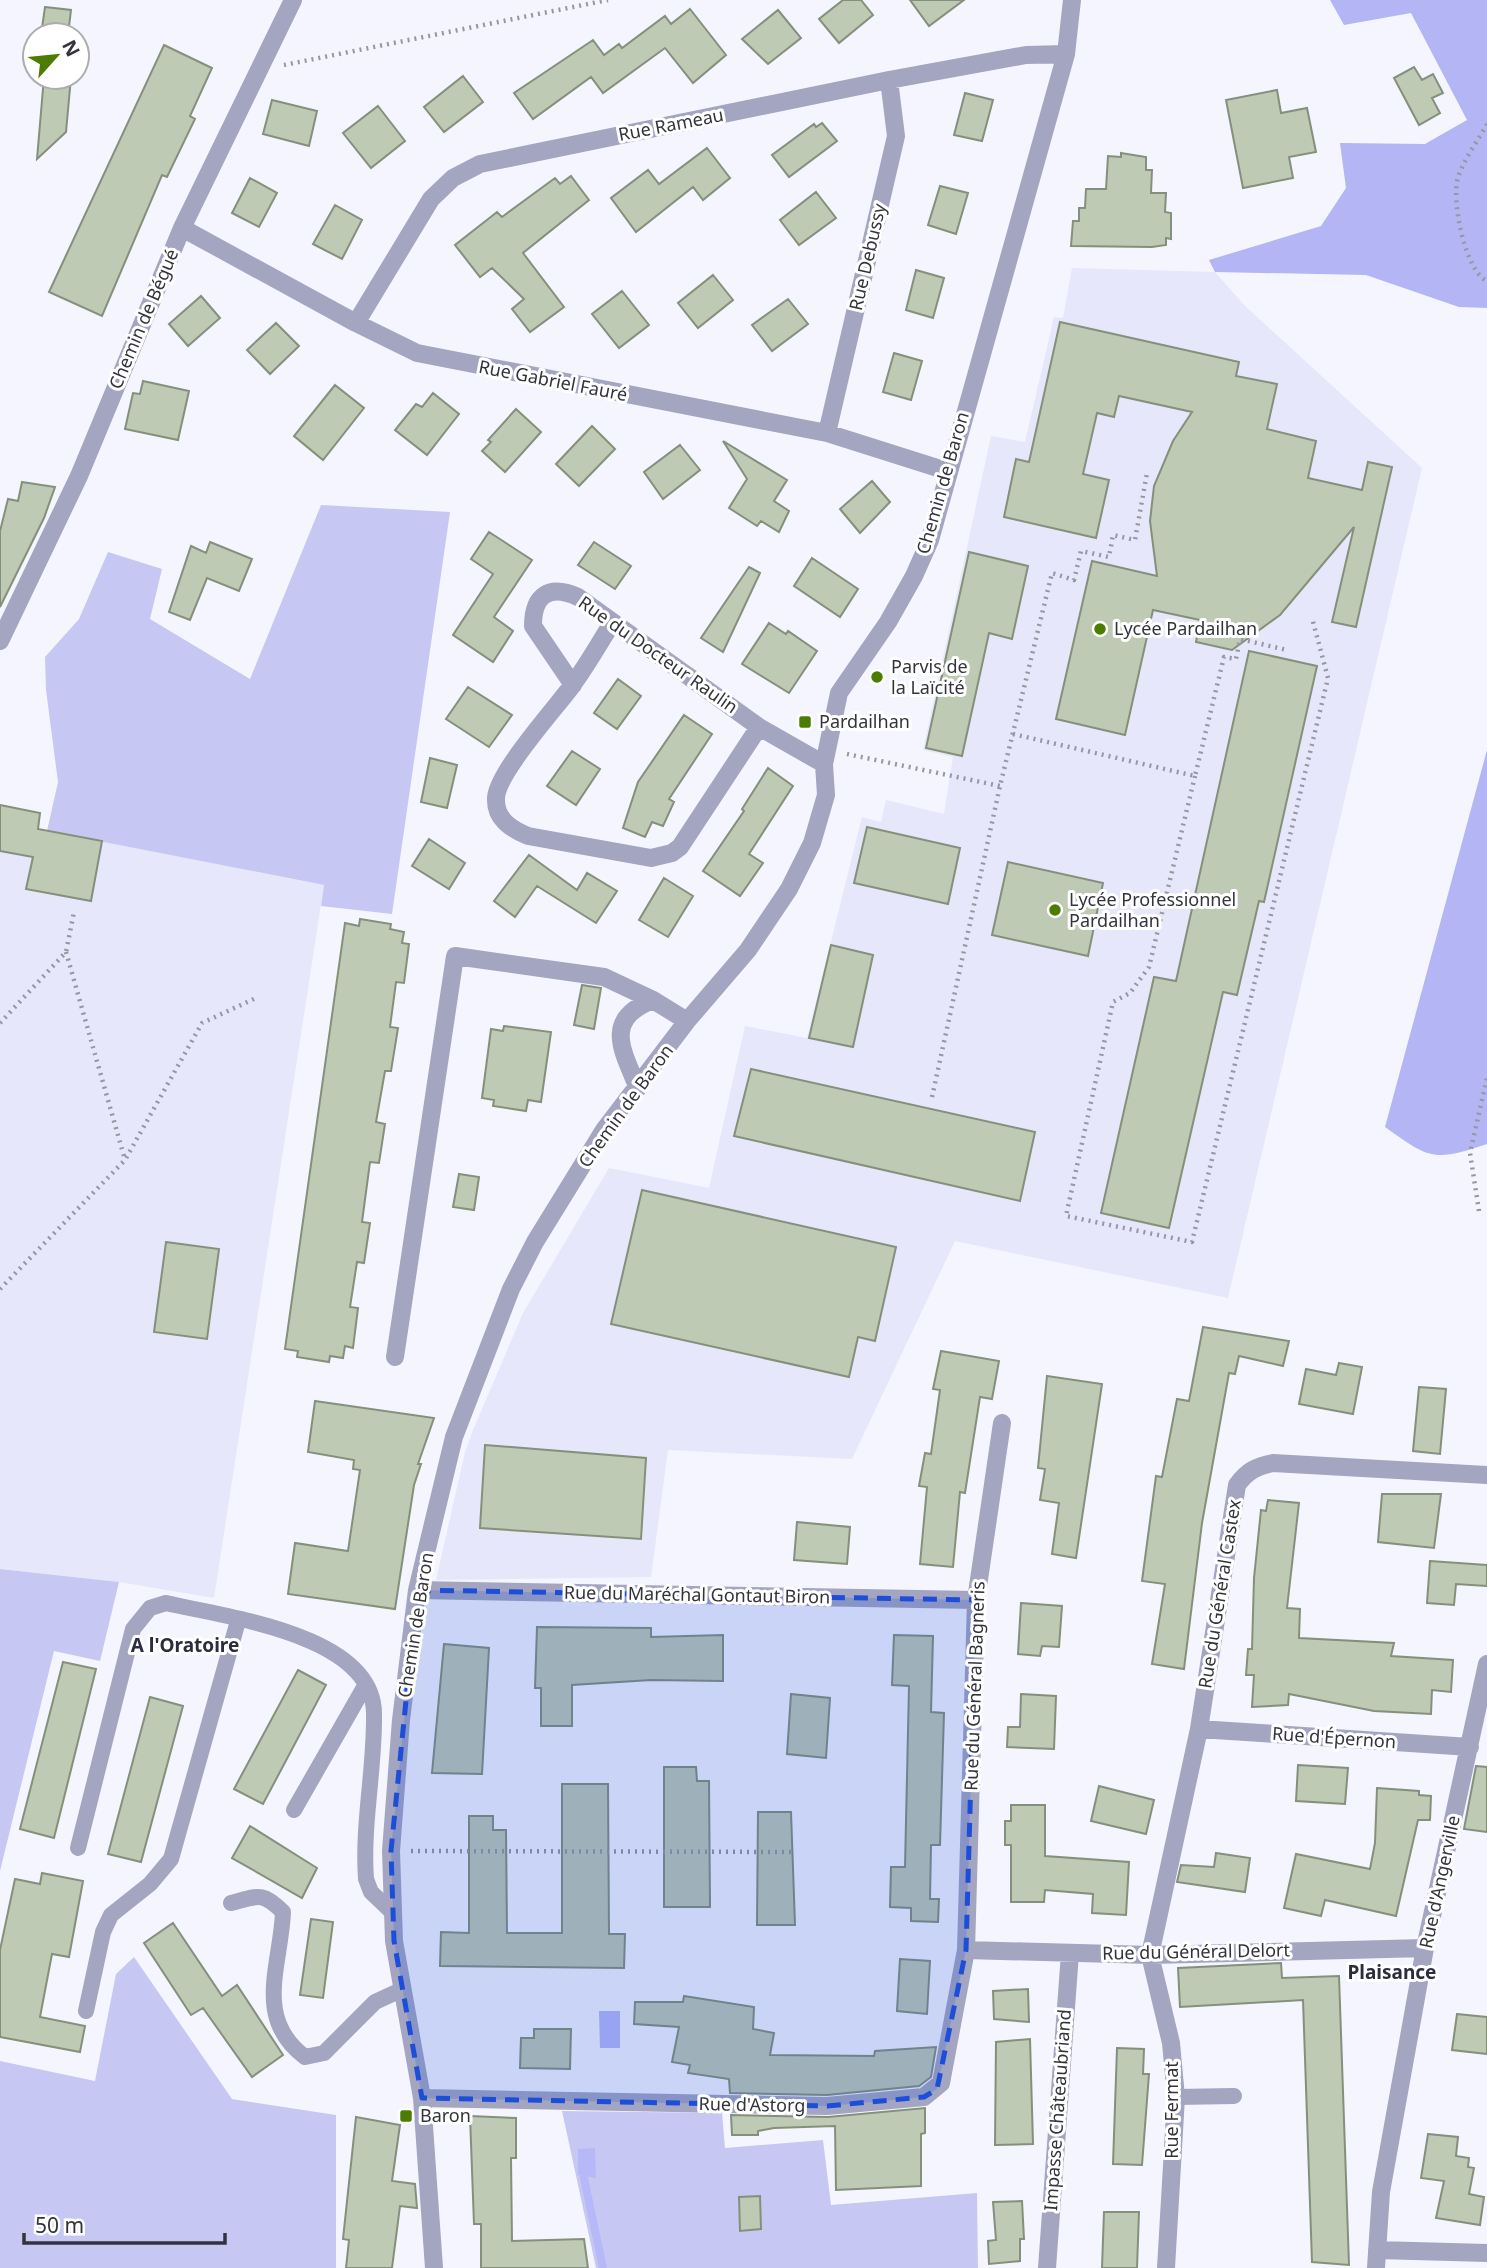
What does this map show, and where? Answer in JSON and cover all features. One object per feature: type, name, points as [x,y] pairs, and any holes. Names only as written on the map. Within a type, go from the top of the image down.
[{"type":"street","name":"Chemin de Bégué","points":[[0,641],[79,476],[182,228],[293,0]]},
{"type":"street","name":"Chemin de Baron","points":[[434,2268],[422,2098],[401,1990],[393,1913],[391,1851],[401,1720],[417,1590],[454,1437],[511,1289],[535,1242],[604,1130],[687,1021],[748,950],[789,889],[813,843],[826,795],[824,764],[839,693],[888,622],[914,576],[930,540],[947,471],[1066,54],[1072,0]]},
{"type":"street","name":"Rue Rameau","points":[[356,323],[431,199],[453,178],[480,164],[889,80],[1026,55],[1066,54]]},
{"type":"street","name":"Rue Debussy","points":[[827,433],[896,136],[889,80]]},
{"type":"street","name":"Rue Gabriel Fauré","points":[[182,228],[356,323],[417,353],[827,433],[947,471]]},
{"type":"street","name":"Rue du Docteur Raulin","points":[[573,685],[533,626],[536,604],[542,596],[563,590],[759,727],[824,764]]},
{"type":"street","points":[[612,623],[573,685],[497,789],[495,802],[501,818],[512,829],[528,836],[651,858],[672,853],[680,847],[759,727]]},
{"type":"street","points":[[395,1357],[455,956],[604,978],[653,1000],[687,1021]]},
{"type":"street","points":[[638,1088],[622,1049],[620,1034],[624,1019],[635,1007],[653,1000]]},
{"type":"street","name":"Rue du Général Bagneris","points":[[966,1950],[976,1600],[1002,1423]]},
{"type":"street","name":"Rue du Général Castex","points":[[1150,1955],[1199,1729],[1237,1485],[1244,1475],[1258,1466],[1273,1463],[1487,1475]]},
{"type":"street","name":"Rue du Maréchal Gontaut Biron","points":[[417,1590],[976,1600]]},
{"type":"street","name":"Rue d'Angerville","points":[[1377,2259],[1381,2192],[1425,1948],[1487,1664]]},
{"type":"street","name":"Rue d'Épernon","points":[[1199,1729],[1469,1747]]},
{"type":"street","name":"Rue du Général Delort","points":[[966,1950],[1150,1955],[1425,1948]]},
{"type":"street","name":"Rue d'Astorg","points":[[422,2098],[827,2106],[924,2097],[941,2083],[966,1950]]},
{"type":"street","name":"Impasse Châteaubriand","points":[[1047,2268],[1070,1953]]},
{"type":"street","name":"Rue Fermat","points":[[1150,1955],[1171,2043],[1176,2097],[1166,2268]]},
{"type":"street","points":[[1377,2259],[1487,2253]]},
{"type":"lane","points":[[78,1848],[133,1629],[150,1608],[166,1603],[314,1640],[352,1666],[366,1684],[374,1714],[366,1879],[371,1892],[393,1913]]},
{"type":"lane","points":[[86,2011],[103,1932],[111,1915],[150,1884],[171,1859],[238,1620]]},
{"type":"lane","points":[[294,1810],[366,1684]]},
{"type":"lane","points":[[231,1903],[259,1895],[270,1899],[283,1912],[271,1987],[279,2026],[292,2047],[305,2057],[324,2053],[375,2001],[401,1990]]},
{"type":"lane","points":[[1176,2097],[1234,2096]]},
{"type":"path","points":[[259,70],[608,0]]},
{"type":"path","points":[[1487,124],[1458,178],[1456,211],[1467,250],[1482,278],[1487,281]]},
{"type":"path","points":[[932,1097],[1000,786],[1052,573],[1074,580],[1081,551],[1109,557],[1113,535],[1135,540],[1147,473]]},
{"type":"path","points":[[1287,650],[1240,639],[1236,659],[1224,657],[1149,967],[1130,993],[1113,1002],[1066,1216],[1192,1242],[1328,678],[1312,618]]},
{"type":"path","points":[[1013,734],[1195,776]]},
{"type":"path","points":[[847,754],[1000,786]]},
{"type":"path","points":[[74,912],[66,952],[125,1160]]},
{"type":"path","points":[[0,1023],[66,952]]},
{"type":"path","points":[[0,1289],[125,1160],[202,1023],[256,998]]},
{"type":"path","points":[[1479,1211],[1470,1153],[1487,1078]]},
{"type":"path","points":[[391,1851],[795,1852]]},
{"type":"highlighted area","points":[[417,1590],[976,1600],[966,1950],[937,2089],[924,2097],[827,2106],[422,2098],[394,1941],[391,1851]]},
{"type":"shaded area","points":[[1330,0],[1487,0],[1487,308],[1459,307],[1366,275],[1215,272],[1209,260],[1321,226],[1346,188],[1340,143],[1425,144],[1467,120],[1411,13],[1344,25]]},
{"type":"shaded area","name":"Lycée Pardailhan","points":[[1072,268],[1215,272],[1244,305],[1422,468],[1228,1298],[955,1241],[852,1459],[668,1450],[651,1577],[436,1580],[465,1452],[473,1430],[523,1313],[609,1168],[709,1188],[745,1026],[807,1038],[862,817],[881,822],[886,800],[944,814],[953,757],[923,750],[991,436],[1025,442],[1054,317],[1063,318]]},
{"type":"shaded area","points":[[321,505],[450,512],[392,914],[321,906],[324,885],[47,831],[58,782],[46,690],[45,657],[79,619],[108,552],[162,569],[150,619],[250,679]]},
{"type":"shaded area","points":[[1487,750],[1487,1144],[1455,1153],[1433,1154],[1412,1146],[1385,1127]]},
{"type":"shaded area","points":[[0,822],[324,885],[214,1598],[119,1582],[0,1569]]},
{"type":"shaded area","points":[[0,1569],[119,1582],[100,1661],[54,1651],[0,1871]]},
{"type":"shaded area","points":[[134,1957],[232,2099],[336,2115],[336,2268],[0,2268],[0,2061],[95,2081],[116,1974]]},
{"type":"shaded area","points":[[599,2011],[620,2011],[620,2048],[600,2048]]},
{"type":"shaded area","points":[[562,2111],[722,2113],[725,2148],[823,2140],[831,2205],[977,2193],[978,2268],[596,2268]]},
{"type":"shaded area","points":[[595,2148],[596,2178],[578,2175],[578,2149]]},
{"type":"building","points":[[843,0],[861,0],[873,15],[839,43],[819,19]]},
{"type":"building","points":[[910,0],[964,0],[929,26]]},
{"type":"building","points":[[45,7],[71,10],[70,21],[43,21]]},
{"type":"building","points":[[690,9],[726,55],[693,83],[665,48],[603,93],[591,77],[533,119],[514,93],[593,40],[604,55],[619,44],[622,48],[665,16],[671,24]]},
{"type":"building","points":[[778,10],[801,38],[768,64],[742,39]]},
{"type":"building","points":[[164,45],[212,68],[190,116],[195,119],[167,177],[162,175],[102,316],[49,292]]},
{"type":"building","points":[[1414,67],[1422,80],[1433,74],[1443,93],[1432,98],[1440,113],[1419,125],[1394,78]]},
{"type":"building","points":[[463,76],[483,102],[444,132],[424,107]]},
{"type":"building","points":[[1277,90],[1281,113],[1307,108],[1316,152],[1289,157],[1293,178],[1243,188],[1226,100]]},
{"type":"building","points":[[43,91],[70,91],[66,132],[37,159]]},
{"type":"building","points":[[965,93],[993,100],[982,141],[954,135]]},
{"type":"building","points":[[272,100],[317,111],[309,146],[263,134]]},
{"type":"building","points":[[378,106],[405,141],[371,168],[343,133]]},
{"type":"building","points":[[822,123],[837,141],[789,177],[772,155],[814,124],[816,127]]},
{"type":"building","points":[[707,148],[730,178],[703,200],[693,187],[636,232],[611,198],[648,170],[659,184]]},
{"type":"building","points":[[1121,153],[1146,157],[1146,170],[1152,170],[1151,193],[1166,193],[1165,212],[1171,213],[1171,239],[1166,238],[1166,245],[1152,247],[1071,246],[1073,221],[1079,221],[1079,208],[1085,208],[1086,189],[1106,189],[1108,156],[1121,157]]},
{"type":"building","points":[[571,176],[589,200],[523,253],[564,307],[530,332],[512,309],[524,299],[492,268],[480,277],[455,245],[497,212],[502,217],[555,178],[560,184]]},
{"type":"building","points":[[250,178],[277,193],[259,227],[232,213]]},
{"type":"building","points":[[940,186],[968,193],[956,234],[928,225]]},
{"type":"building","points":[[816,192],[836,218],[799,245],[780,220]]},
{"type":"building","points":[[335,205],[362,220],[342,259],[313,244]]},
{"type":"building","points":[[916,270],[944,278],[933,318],[906,310]]},
{"type":"building","points":[[713,275],[733,300],[698,328],[678,303]]},
{"type":"building","points":[[622,291],[649,325],[619,348],[592,314]]},
{"type":"building","points":[[201,296],[220,318],[188,346],[169,324]]},
{"type":"building","points":[[788,299],[808,324],[772,351],[752,325]]},
{"type":"building","points":[[1060,322],[1239,362],[1236,376],[1277,384],[1267,429],[1316,441],[1308,478],[1362,490],[1368,462],[1392,467],[1356,627],[1332,622],[1354,527],[1280,615],[1232,650],[1196,642],[1200,620],[1153,610],[1125,735],[1056,719],[1092,561],[1157,576],[1150,521],[1154,486],[1173,441],[1192,412],[1119,396],[1114,417],[1097,413],[1083,474],[1109,480],[1096,538],[1004,517],[1016,459],[1029,462]]},
{"type":"building","points":[[276,323],[299,346],[270,374],[247,350]]},
{"type":"building","points":[[894,353],[922,361],[911,400],[883,392]]},
{"type":"building","points":[[143,381],[189,391],[178,440],[125,429],[133,393],[140,394]]},
{"type":"building","points":[[335,385],[364,408],[323,460],[294,436]]},
{"type":"building","points":[[433,393],[459,414],[427,455],[395,430],[416,404],[422,407]]},
{"type":"building","points":[[516,409],[541,432],[505,472],[482,451],[491,442],[488,440]]},
{"type":"building","points":[[592,426],[615,449],[579,486],[556,464]]},
{"type":"building","points":[[723,441],[787,480],[774,501],[789,511],[779,532],[761,521],[757,526],[729,508],[747,479]]},
{"type":"building","points":[[680,445],[700,470],[663,499],[644,472]]},
{"type":"building","points":[[872,481],[890,502],[860,533],[840,509]]},
{"type":"building","points":[[22,482],[55,487],[44,518],[0,607],[0,531],[8,499],[18,501]]},
{"type":"building","points":[[489,532],[532,560],[494,617],[513,631],[493,662],[453,635],[493,574],[471,559]]},
{"type":"building","points":[[210,542],[252,559],[239,591],[207,578],[190,620],[169,612],[191,546],[206,553]]},
{"type":"building","points":[[594,542],[631,566],[615,589],[578,565]]},
{"type":"building","points":[[969,552],[1028,566],[1012,639],[989,633],[962,756],[926,748]]},
{"type":"building","points":[[812,558],[858,589],[840,617],[794,586]]},
{"type":"building","points":[[749,567],[760,573],[723,652],[701,638]]},
{"type":"building","points":[[769,623],[786,634],[788,631],[817,651],[789,693],[742,664]]},
{"type":"building","points":[[1249,651],[1317,666],[1264,902],[1259,901],[1237,995],[1223,992],[1169,1228],[1101,1213],[1154,977],[1176,981]]},
{"type":"building","points":[[618,679],[641,696],[617,729],[594,713]]},
{"type":"building","points":[[468,687],[512,715],[489,747],[446,719]]},
{"type":"building","points":[[684,715],[712,734],[669,799],[674,802],[663,826],[652,822],[645,837],[623,828],[638,782]]},
{"type":"building","points":[[572,751],[600,769],[576,805],[547,786]]},
{"type":"building","points":[[430,758],[457,765],[447,808],[421,802]]},
{"type":"building","points":[[768,768],[793,786],[749,854],[763,863],[740,896],[703,871],[744,811],[742,809]]},
{"type":"building","points":[[0,805],[40,813],[38,829],[102,841],[91,901],[26,889],[33,857],[0,851]]},
{"type":"building","points":[[867,827],[960,848],[948,904],[854,883]]},
{"type":"building","points":[[429,839],[465,863],[449,889],[412,866]]},
{"type":"building","points":[[529,855],[577,890],[587,873],[617,891],[596,923],[537,886],[515,917],[494,901]]},
{"type":"building","points":[[1008,862],[1103,883],[1088,956],[992,935]]},
{"type":"building","points":[[664,878],[693,896],[668,937],[639,920]]},
{"type":"building","points":[[360,919],[391,924],[390,929],[404,932],[402,943],[409,944],[404,983],[396,982],[390,1027],[398,1028],[391,1071],[385,1071],[376,1122],[385,1124],[379,1163],[370,1162],[362,1222],[370,1223],[364,1263],[357,1262],[350,1307],[358,1308],[353,1348],[345,1346],[343,1358],[330,1356],[329,1362],[297,1357],[298,1351],[285,1349],[345,923],[359,926]]},
{"type":"building","points":[[831,945],[873,955],[853,1047],[809,1038]]},
{"type":"building","points":[[582,985],[601,988],[594,1029],[574,1025]]},
{"type":"building","points":[[504,1026],[551,1032],[541,1102],[528,1100],[526,1111],[493,1106],[494,1100],[482,1098],[491,1029],[503,1031]]},
{"type":"building","points":[[751,1069],[1035,1132],[1020,1201],[734,1136]]},
{"type":"building","points":[[459,1174],[479,1177],[474,1210],[453,1207]]},
{"type":"building","points":[[642,1190],[896,1247],[875,1341],[858,1337],[849,1377],[611,1324]]},
{"type":"building","points":[[166,1242],[219,1249],[207,1339],[154,1332]]},
{"type":"building","points":[[1203,1327],[1289,1341],[1283,1366],[1239,1356],[1235,1374],[1229,1373],[1202,1523],[1184,1669],[1152,1664],[1165,1584],[1142,1581],[1156,1476],[1162,1477],[1177,1399],[1189,1401]]},
{"type":"building","points":[[941,1351],[999,1361],[992,1399],[980,1397],[965,1493],[960,1492],[953,1567],[920,1564],[927,1487],[919,1486],[925,1453],[931,1454],[940,1390],[933,1389]]},
{"type":"building","points":[[1339,1363],[1362,1367],[1353,1414],[1299,1404],[1306,1369],[1336,1375]]},
{"type":"building","points":[[1047,1376],[1102,1384],[1076,1558],[1052,1554],[1059,1503],[1040,1500],[1045,1469],[1038,1468]]},
{"type":"building","points":[[1419,1387],[1446,1389],[1440,1454],[1413,1451]]},
{"type":"building","points":[[315,1401],[434,1418],[418,1464],[421,1464],[414,1485],[395,1609],[288,1594],[295,1543],[348,1551],[360,1470],[353,1469],[354,1460],[308,1452]]},
{"type":"building","points":[[485,1445],[646,1458],[641,1539],[480,1528]]},
{"type":"building","points":[[1382,1494],[1441,1494],[1434,1548],[1378,1542]]},
{"type":"building","points":[[1268,1500],[1299,1503],[1287,1608],[1300,1609],[1299,1638],[1394,1643],[1391,1656],[1453,1660],[1451,1692],[1432,1690],[1431,1714],[1374,1711],[1289,1694],[1288,1705],[1252,1707],[1254,1675],[1246,1675],[1248,1649],[1252,1649],[1254,1578],[1261,1510],[1266,1511]]},
{"type":"building","points":[[797,1522],[850,1527],[847,1564],[794,1560]]},
{"type":"building","points":[[1430,1561],[1487,1565],[1487,1586],[1456,1584],[1454,1605],[1427,1603]]},
{"type":"building","points":[[1021,1603],[1062,1606],[1059,1647],[1042,1646],[1040,1656],[1018,1654]]},
{"type":"building","points":[[537,1627],[651,1628],[651,1637],[723,1635],[723,1681],[651,1680],[572,1685],[572,1726],[541,1726],[541,1688],[535,1688]]},
{"type":"building","points":[[894,1635],[933,1636],[931,1712],[944,1713],[940,1845],[931,1845],[930,1899],[939,1899],[938,1922],[911,1921],[911,1908],[890,1907],[891,1867],[905,1867],[909,1686],[892,1685]]},
{"type":"building","points":[[444,1644],[489,1648],[482,1774],[432,1773]]},
{"type":"building","points":[[63,1662],[96,1669],[54,1838],[20,1829]]},
{"type":"building","points":[[298,1670],[326,1685],[263,1804],[234,1789]]},
{"type":"building","points":[[791,1694],[830,1698],[826,1758],[787,1754]]},
{"type":"building","points":[[1021,1694],[1056,1696],[1054,1749],[1007,1747],[1008,1727],[1020,1727]]},
{"type":"building","points":[[150,1697],[183,1706],[141,1862],[108,1854]]},
{"type":"building","points":[[1298,1765],[1348,1768],[1345,1804],[1296,1801]]},
{"type":"building","points":[[1476,1766],[1487,1767],[1487,1832],[1464,1829]]},
{"type":"building","points":[[664,1767],[696,1767],[697,1781],[709,1781],[710,1907],[664,1907]]},
{"type":"building","points":[[562,1784],[608,1784],[609,1934],[625,1934],[624,1968],[440,1966],[441,1932],[469,1933],[469,1816],[493,1816],[493,1830],[506,1830],[507,1933],[562,1933]]},
{"type":"building","points":[[1099,1786],[1154,1800],[1146,1834],[1091,1821]]},
{"type":"building","points":[[1377,1788],[1419,1791],[1419,1795],[1431,1796],[1430,1820],[1418,1820],[1396,1916],[1325,1900],[1321,1916],[1284,1908],[1296,1854],[1370,1869],[1375,1843]]},
{"type":"building","points":[[1011,1805],[1045,1805],[1045,1856],[1129,1862],[1126,1915],[1092,1913],[1093,1894],[1045,1890],[1044,1902],[1011,1902],[1011,1845],[1005,1845],[1005,1821],[1011,1821]]},
{"type":"building","points":[[758,1812],[791,1812],[795,1925],[757,1925]]},
{"type":"building","points":[[250,1826],[317,1868],[302,1898],[232,1858]]},
{"type":"building","points":[[1216,1853],[1250,1858],[1245,1892],[1177,1882],[1181,1865],[1214,1867]]},
{"type":"building","points":[[42,1873],[83,1881],[69,1957],[52,1954],[40,2017],[85,2026],[80,2052],[0,2037],[0,1950],[15,1879],[40,1884]]},
{"type":"building","points":[[311,1919],[333,1922],[323,1998],[300,1995]]},
{"type":"building","points":[[173,1923],[222,1996],[237,1985],[283,2055],[252,2077],[203,2008],[191,2015],[144,1943]]},
{"type":"building","points":[[900,1959],[930,1961],[927,2014],[897,2011]]},
{"type":"building","points":[[1281,1963],[1282,1978],[1339,1976],[1349,2265],[1312,2262],[1303,2000],[1180,2007],[1178,1968]]},
{"type":"building","points":[[1028,1989],[1029,2022],[994,2019],[993,1991]]},
{"type":"building","points":[[684,1996],[754,2007],[753,2029],[774,2033],[770,2055],[874,2056],[875,2051],[936,2047],[931,2077],[919,2086],[827,2095],[730,2093],[729,2079],[688,2073],[690,2065],[672,2062],[679,2027],[634,2024],[635,2002],[683,2002]]},
{"type":"building","points":[[1457,2014],[1487,2017],[1487,2054],[1452,2050]]},
{"type":"building","points":[[534,2029],[571,2029],[570,2069],[520,2068],[521,2038],[534,2038]]},
{"type":"building","points":[[1030,2039],[1033,2144],[995,2145],[996,2042]]},
{"type":"building","points":[[1117,2048],[1144,2049],[1143,2074],[1149,2074],[1142,2165],[1113,2164]]},
{"type":"building","points":[[925,2108],[925,2133],[921,2134],[921,2186],[836,2190],[835,2126],[774,2128],[758,2131],[758,2135],[732,2135],[731,2115],[828,2117]]},
{"type":"building","points":[[470,2116],[516,2118],[516,2158],[511,2158],[512,2241],[584,2239],[588,2268],[481,2268],[481,2224],[474,2224]]},
{"type":"building","points":[[356,2117],[400,2125],[392,2181],[415,2184],[417,2208],[400,2206],[392,2268],[346,2268],[349,2240],[343,2239]]},
{"type":"building","points":[[1428,2134],[1458,2137],[1456,2156],[1469,2158],[1468,2167],[1474,2168],[1469,2194],[1484,2197],[1480,2225],[1436,2218],[1444,2181],[1421,2178]]},
{"type":"building","points":[[760,2196],[761,2229],[740,2231],[739,2197]]},
{"type":"building","points":[[1022,2201],[1024,2239],[1020,2239],[1020,2261],[989,2264],[988,2241],[996,2240],[993,2202]]},
{"type":"building","points":[[1104,2212],[1139,2212],[1137,2268],[1102,2268]]},
{"type":"waterway","points":[[584,2178],[603,2268]]},
{"type":"place","name":"Lycée Pardailhan","points":[[1100,629]]},
{"type":"place","name":"Parvis de la Laïcité","points":[[877,677]]},
{"type":"place","name":"Pardailhan","points":[[805,722]]},
{"type":"place","name":"Lycée Professionnel Pardailhan","points":[[1055,910]]},
{"type":"place","name":"Baron","points":[[406,2116]]},
{"type":"district","name":"A l'Oratoire","points":[[185,1645]]},
{"type":"district","name":"Plaisance","points":[[1392,1972]]}]
